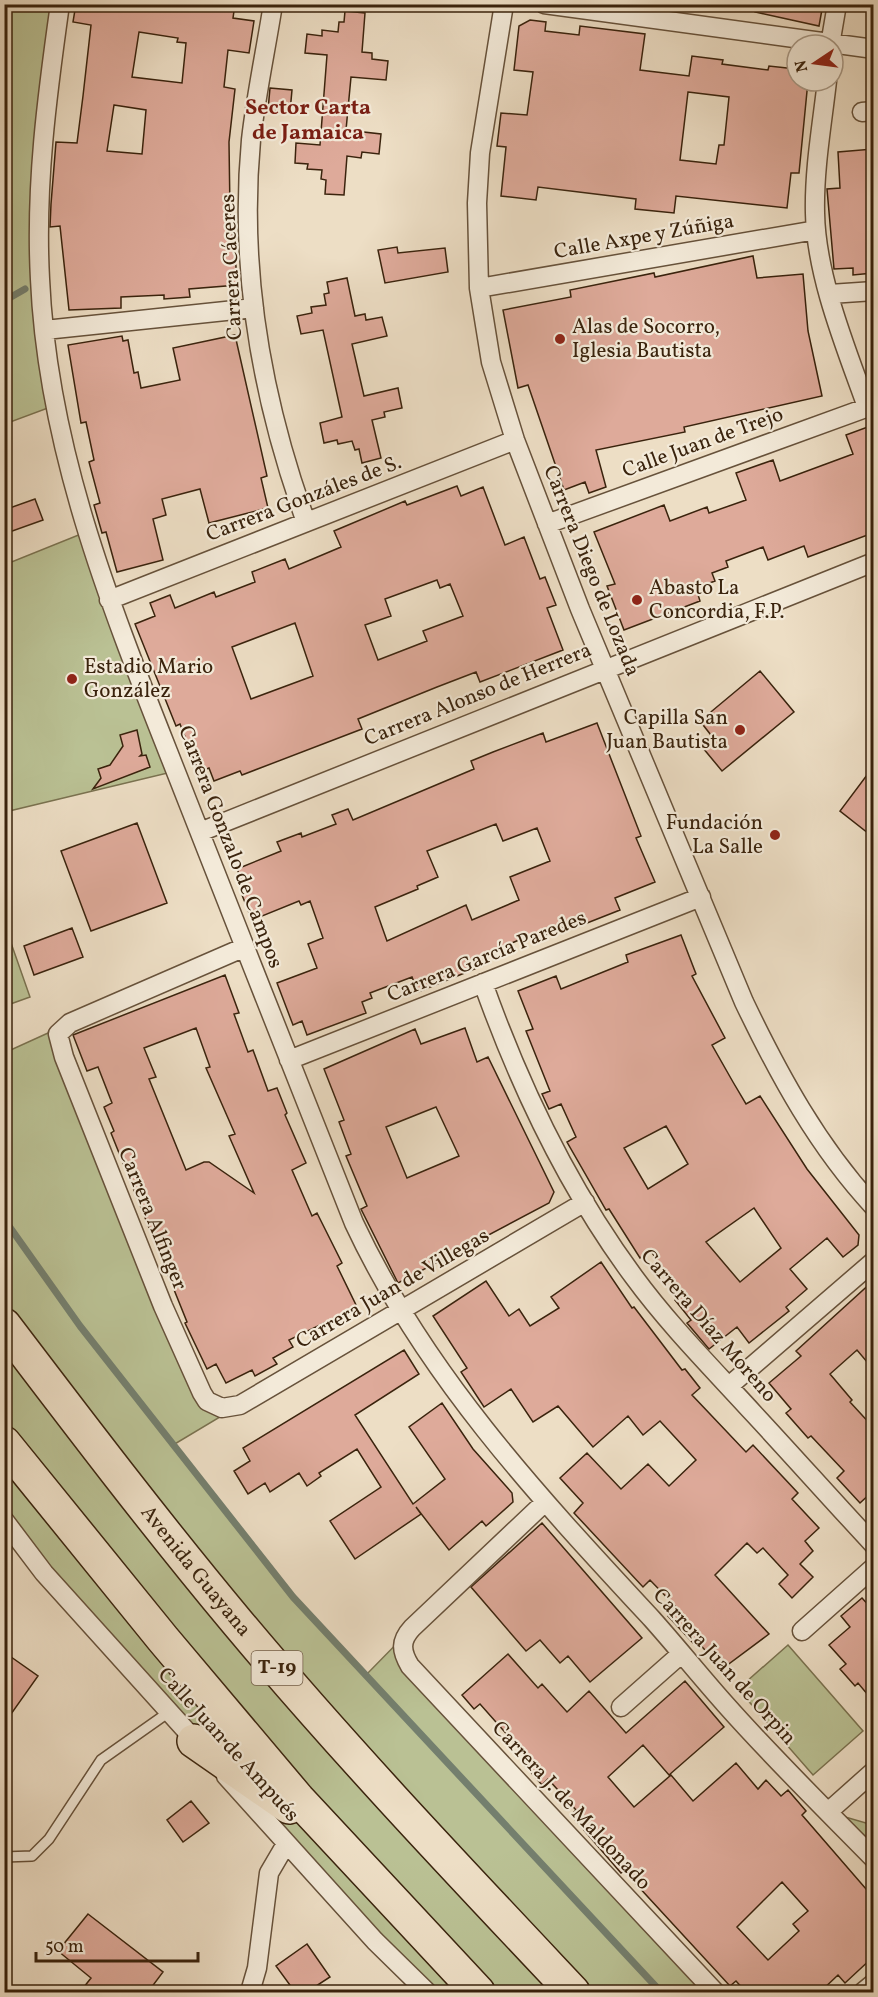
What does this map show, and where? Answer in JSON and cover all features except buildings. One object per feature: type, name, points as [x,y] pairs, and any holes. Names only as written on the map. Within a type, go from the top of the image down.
[{"type":"highway","name":"Avenida Guayana","points":[[4,1324],[165,1534],[238,1623],[370,1772],[573,1992]]},
{"type":"highway","points":[[4,1443],[163,1639],[332,1837],[478,1992]]},
{"type":"highway","points":[[194,1741],[332,1837]]},
{"type":"street","name":"Carrera Gonzalo de Campos","points":[[60,4],[44,115],[41,162],[40,280],[58,421],[86,532],[109,600],[354,1222],[401,1310],[463,1402],[544,1503]]},
{"type":"street","name":"Carrera Cáceres","points":[[273,4],[251,141],[250,230],[254,308],[276,428],[306,522]]},
{"type":"street","name":"Carrera Diego de Lozada","points":[[504,4],[480,153],[476,238],[479,288],[491,362],[515,440],[547,524],[605,668],[770,1057],[826,1148],[873,1207]]},
{"type":"street","points":[[544,4],[785,38]]},
{"type":"street","points":[[832,33],[837,4]]},
{"type":"street","points":[[845,46],[873,49]]},
{"type":"street","points":[[825,93],[816,178],[816,230],[830,294],[870,406]]},
{"type":"street","name":"Calle Axpe y Zúñiga","points":[[479,288],[816,230]]},
{"type":"street","points":[[830,294],[873,291]]},
{"type":"street","points":[[45,330],[254,308]]},
{"type":"street","name":"Calle Juan de Trejo","points":[[547,524],[870,406]]},
{"type":"street","name":"Carrera Gonzáles de S.","points":[[109,600],[515,440]]},
{"type":"street","name":"Carrera Alonso de Herrera","points":[[200,831],[873,562]]},
{"type":"street","name":"Carrera García Paredes","points":[[289,1060],[701,897]]},
{"type":"street","name":"Carrera Alfinger","points":[[222,1408],[207,1401],[189,1366],[64,1057],[58,1034],[70,1023],[245,947]]},
{"type":"street","name":"Carrera Díaz Moreno","points":[[483,983],[522,1085],[585,1202],[634,1278],[686,1341],[873,1545]]},
{"type":"street","name":"Carrera Juan de Villegas","points":[[222,1408],[240,1405],[585,1202]]},
{"type":"street","points":[[729,1386],[873,1261]]},
{"type":"street","name":"Carrera J. de Maldonado","points":[[544,1503],[412,1628],[404,1637],[402,1647],[410,1666],[715,1992]]},
{"type":"street","name":"Carrera Juan de Orpin","points":[[544,1503],[727,1707],[873,1859]]},
{"type":"street","name":"Calle Juan de Ampués","points":[[4,1520],[44,1573],[286,1844],[375,1941],[426,1992]]},
{"type":"street","points":[[802,1631],[873,1567]]},
{"type":"street","points":[[621,1707],[681,1654]]},
{"type":"street","points":[[828,1812],[873,1771]]},
{"type":"street","points":[[250,1992],[258,1968],[269,1873],[286,1844]]},
{"type":"street","points":[[863,1992],[873,1983]]},
{"type":"lane","points":[[4,1857],[32,1856],[50,1839],[101,1760],[169,1712]]},
{"type":"green space","points":[[5,5],[60,5],[41,162],[56,405],[5,424]]},
{"type":"green space","name":"Estadio Mario González","points":[[86,532],[176,771],[5,812],[4,565]]},
{"type":"green space","points":[[4,923],[30,997],[5,1006],[4,1006]]},
{"type":"green space","points":[[70,1023],[63,1028],[202,1393],[240,1405],[173,1445],[293,1597],[366,1675],[412,1628],[402,1647],[715,1992],[427,1992],[4,1520],[4,1053]]},
{"type":"green space","points":[[788,1645],[863,1731],[813,1775],[738,1689]]},
{"type":"green space","points":[[828,1812],[873,1825],[873,1859]]},
{"type":"waterway","points":[[4,301],[25,289]]},
{"type":"waterway","points":[[4,1219],[80,1326],[293,1597],[661,1992]]},
{"type":"place","name":"Alas de Socorro, Iglesia Bautista","points":[[560,339]]},
{"type":"place","name":"Abasto La Concordia, F.P.","points":[[637,600]]},
{"type":"place","name":"Estadio Mario González","points":[[72,679]]},
{"type":"place","name":"Capilla San Juan Bautista","points":[[740,730]]},
{"type":"place","name":"Fundación La Salle","points":[[775,835]]},
{"type":"district","name":"Sector Carta de Jamaica","points":[[308,120]]}]
